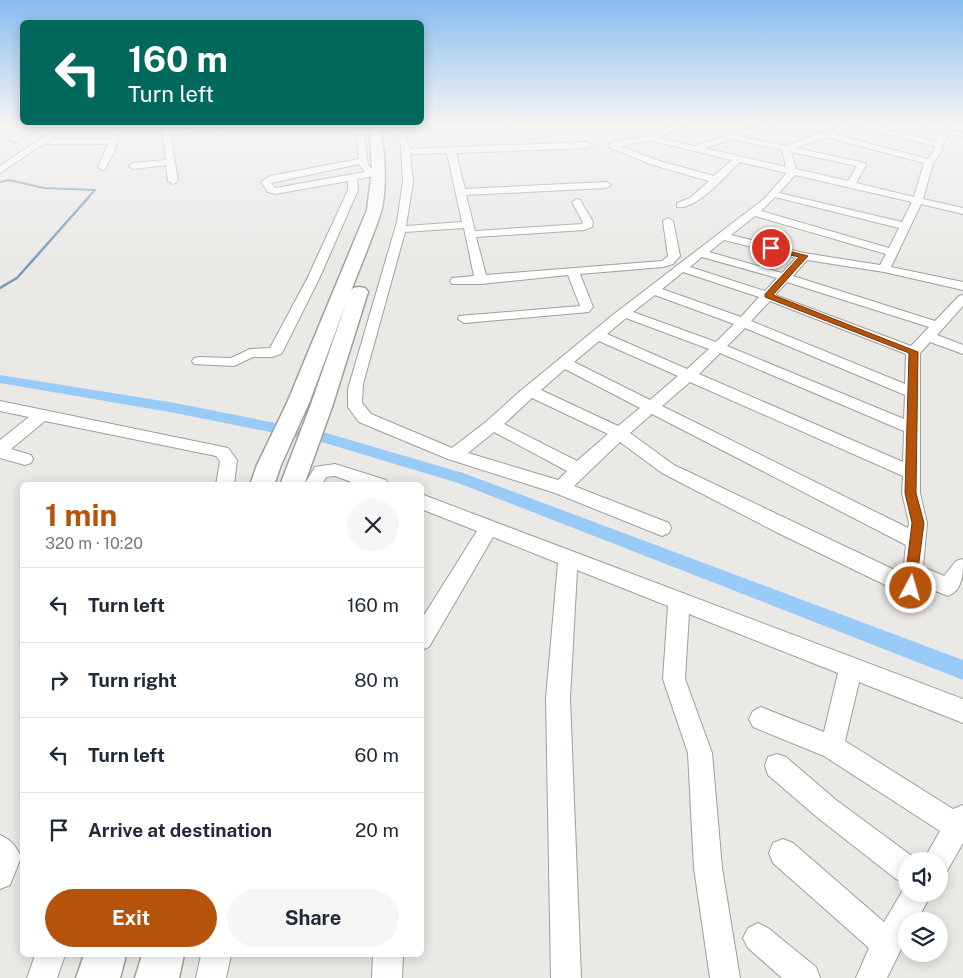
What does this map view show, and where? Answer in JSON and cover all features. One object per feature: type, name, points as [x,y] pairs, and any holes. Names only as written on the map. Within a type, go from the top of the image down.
[{"type":"highway","points":[[265,475],[298,403],[374,210],[374,178],[378,170]]},
{"type":"highway","points":[[300,480],[321,406],[362,284],[390,209],[394,170]]},
{"type":"highway","points":[[98,978],[104,957]]},
{"type":"highway","points":[[157,978],[162,957]]},
{"type":"street","points":[[171,170],[173,181]]},
{"type":"street","points":[[318,170],[270,179],[266,182],[275,191],[352,178],[374,178]]},
{"type":"street","points":[[368,170],[374,178]]},
{"type":"street","points":[[407,170],[408,182],[400,229],[356,384],[354,403],[357,412],[365,418],[454,455],[561,488],[662,528]]},
{"type":"street","points":[[456,170],[482,280]]},
{"type":"street","points":[[680,170],[717,180]]},
{"type":"street","points":[[682,205],[693,200],[727,170]]},
{"type":"street","points":[[782,170],[963,211]]},
{"type":"street","points":[[850,185],[860,170]]},
{"type":"street","points":[[884,269],[918,201],[927,170]]},
{"type":"street","points":[[454,455],[493,425],[530,391],[624,313],[753,212],[773,194],[792,172]]},
{"type":"street","points":[[199,361],[234,362],[250,353],[272,353],[276,351],[313,279],[353,190],[352,178]]},
{"type":"street","points":[[461,192],[606,185]]},
{"type":"street","points":[[773,194],[905,226]]},
{"type":"street","points":[[400,229],[470,230],[584,227],[588,225],[588,222],[578,202]]},
{"type":"street","points":[[753,212],[892,252]]},
{"type":"street","points":[[456,282],[656,265],[669,262],[674,256],[668,222]]},
{"type":"street","points":[[722,236],[804,256],[884,269],[963,286]]},
{"type":"street","points":[[700,253],[785,277],[933,331],[963,350]]},
{"type":"street","points":[[561,488],[578,469],[688,376],[768,296],[804,256]]},
{"type":"street","points":[[682,268],[768,296],[914,352]]},
{"type":"street","points":[[464,319],[585,309],[587,307],[573,272]]},
{"type":"street","points":[[654,290],[742,322],[913,393]]},
{"type":"street","points":[[530,391],[619,433],[668,469],[786,529],[911,588],[918,523],[911,493],[914,352],[933,331],[956,316],[963,299]]},
{"type":"street","points":[[624,313],[717,347],[911,428]]},
{"type":"street","points":[[597,335],[911,473]]},
{"type":"street","points":[[564,363],[916,541]]},
{"type":"street","points":[[0,406],[222,452],[229,460],[225,482]]},
{"type":"street","points":[[0,450],[42,415]]},
{"type":"street","points":[[493,425],[578,469]]},
{"type":"street","points":[[0,450],[25,459]]},
{"type":"street","points":[[300,480],[321,471],[334,470],[371,482]]},
{"type":"street","points":[[424,502],[963,711]]},
{"type":"street","points":[[424,635],[489,527]]},
{"type":"street","points":[[566,978],[558,698],[568,558]]},
{"type":"street","points":[[913,572],[955,590],[963,567]]},
{"type":"street","points":[[679,602],[674,679],[700,753],[708,868],[725,978]]},
{"type":"street","points":[[832,747],[851,668]]},
{"type":"street","points":[[761,719],[832,747],[960,823],[942,852]]},
{"type":"street","points":[[777,766],[827,809],[898,863]]},
{"type":"street","points":[[0,849],[7,857],[0,876]]},
{"type":"street","points":[[783,853],[887,944]]},
{"type":"street","points":[[871,978],[887,944],[912,902]]},
{"type":"street","points":[[758,938],[805,978]]},
{"type":"street","points":[[42,978],[49,957]]},
{"type":"street","points":[[211,978],[216,957]]},
{"type":"street","points":[[387,978],[388,957]]},
{"type":"waterway","points":[[0,182],[9,180],[44,188],[95,190],[86,200]]},
{"type":"waterway","points":[[0,288],[17,278],[88,198]]},
{"type":"waterway","points":[[0,379],[175,408],[326,438],[463,479],[963,670]]},
{"type":"route","points":[[771,248],[804,256],[768,296],[914,352],[911,493],[918,523],[911,588]]}]
